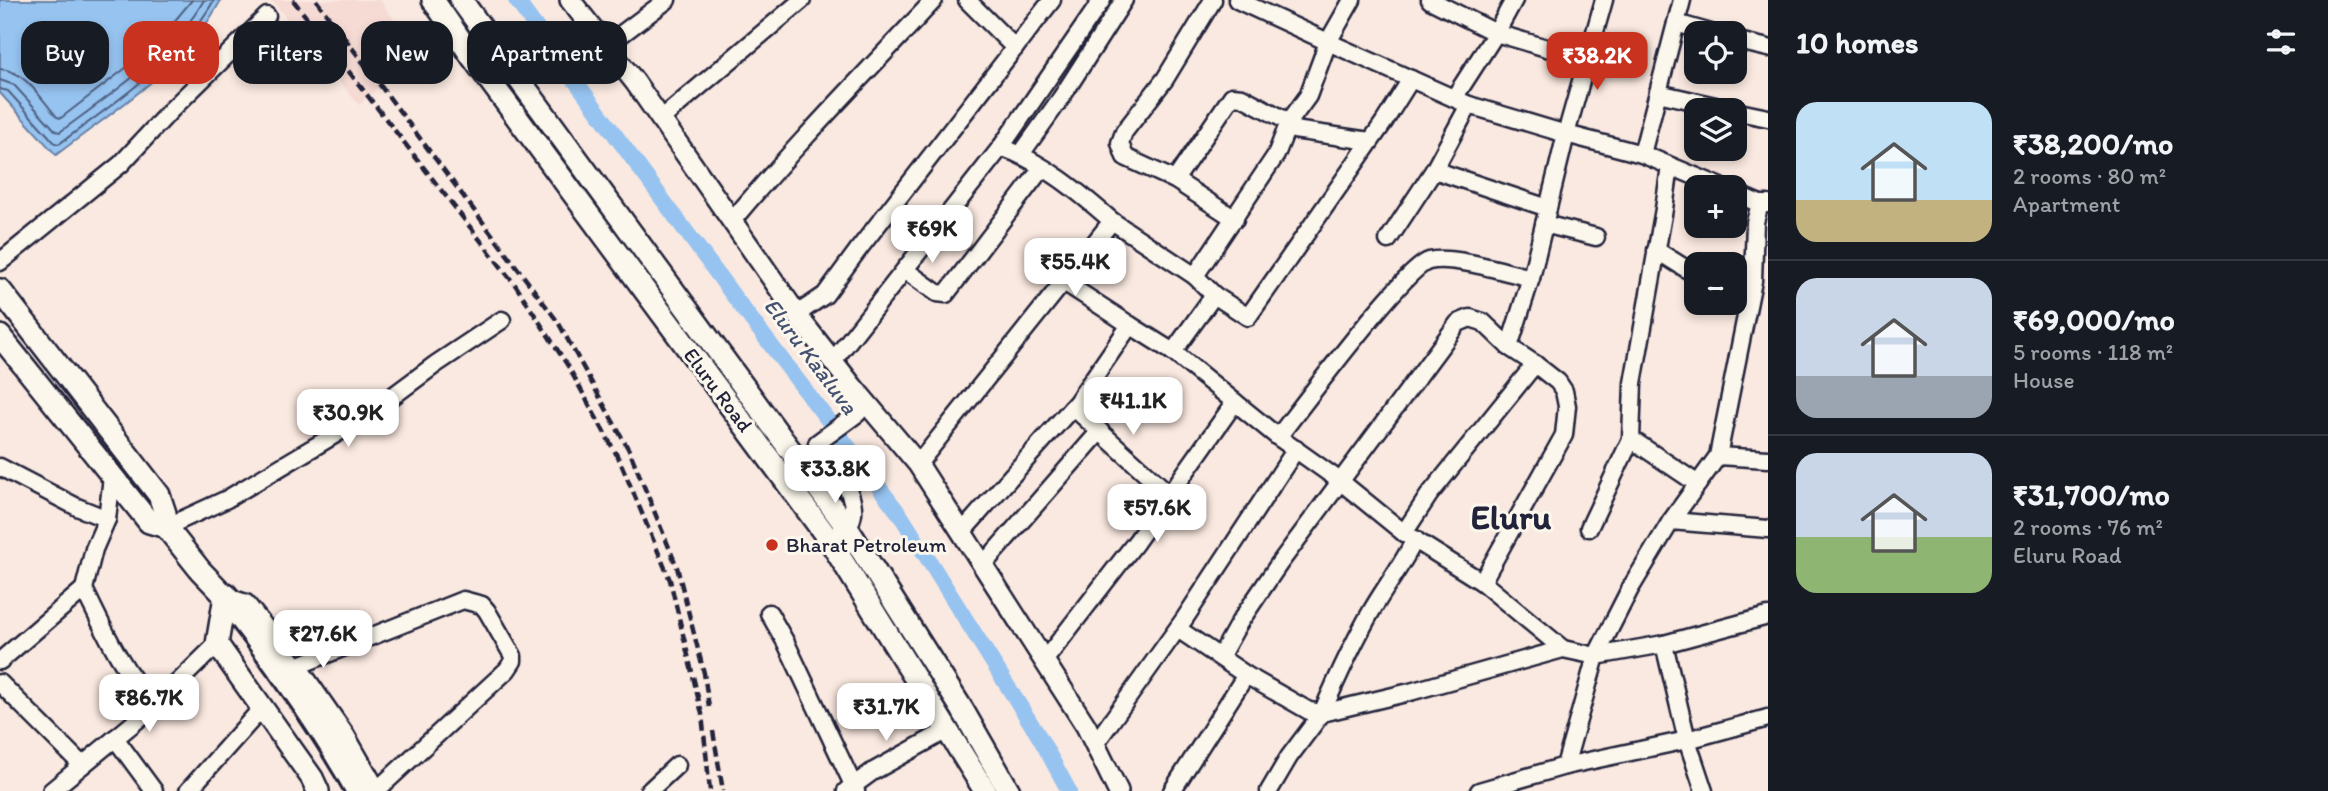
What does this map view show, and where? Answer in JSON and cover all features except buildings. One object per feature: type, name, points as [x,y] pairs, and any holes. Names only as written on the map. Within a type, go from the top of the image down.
[{"type":"main road","name":"Eluru Road","points":[[433,0],[472,58],[830,541],[985,791]]},
{"type":"main road","name":"Eluru Road","points":[[461,0],[848,529],[962,709],[1009,791]]},
{"type":"main road","points":[[0,289],[159,495],[166,527],[278,664],[335,748],[371,791]]},
{"type":"main road","points":[[0,336],[149,522],[166,527]]},
{"type":"main road","points":[[225,596],[217,644],[312,778],[318,791]]},
{"type":"street","points":[[570,0],[587,21]]},
{"type":"street","points":[[627,30],[667,0]]},
{"type":"street","points":[[661,119],[802,0]]},
{"type":"street","points":[[732,220],[824,115],[934,0]]},
{"type":"street","points":[[967,0],[1015,48]]},
{"type":"street","points":[[800,319],[825,295],[1052,0]]},
{"type":"street","points":[[833,360],[1001,147],[1102,0]]},
{"type":"street","points":[[1021,154],[1061,98],[1124,0]]},
{"type":"street","points":[[1213,0],[1165,79],[1124,132],[1120,143],[1125,157],[1175,180],[1235,219]]},
{"type":"street","points":[[1237,0],[1461,101],[1566,134],[1642,154],[1692,175]]},
{"type":"street","points":[[1195,276],[1276,155],[1289,122],[1308,96],[1328,42],[1352,0]]},
{"type":"street","points":[[1433,0],[1496,33],[1587,60]]},
{"type":"street","points":[[1388,240],[1434,170],[1461,101],[1514,0]]},
{"type":"street","points":[[1509,347],[1531,278],[1566,134],[1604,0]]},
{"type":"street","points":[[1642,154],[1682,0]]},
{"type":"street","points":[[0,262],[121,164],[170,110],[267,16]]},
{"type":"street","points":[[1676,23],[1684,25]]},
{"type":"street","points":[[1747,43],[1768,48]]},
{"type":"street","points":[[627,72],[800,319],[833,360],[858,413],[817,443],[852,497],[852,519],[848,529],[830,541]]},
{"type":"street","points":[[1001,147],[1021,154],[1078,191],[1112,222],[1195,276],[1214,295],[1248,317],[1411,79]]},
{"type":"street","points":[[1658,93],[1684,99]]},
{"type":"street","points":[[1175,180],[1232,96],[1242,97],[1289,122],[1294,130],[1370,141]]},
{"type":"street","points":[[1747,113],[1768,118]]},
{"type":"street","points":[[1589,528],[1631,439],[1633,383],[1670,166]]},
{"type":"street","points":[[905,270],[937,293],[946,295],[1042,168]]},
{"type":"street","points":[[1434,170],[1596,236]]},
{"type":"street","points":[[1747,198],[1764,204],[1755,222],[1761,281],[1747,295]]},
{"type":"street","points":[[918,464],[1112,222]]},
{"type":"street","points":[[1656,250],[1684,268]]},
{"type":"street","points":[[1279,437],[1372,318],[1412,273],[1428,261],[1448,260],[1531,278]]},
{"type":"street","points":[[1065,282],[1173,352],[1279,437],[1410,536],[1482,582],[1563,649],[1596,656],[1664,644],[1768,616]]},
{"type":"street","points":[[1173,352],[1214,295]]},
{"type":"street","points":[[1565,766],[1596,656],[1630,589],[1671,521],[1718,456],[1738,315]]},
{"type":"street","points":[[1220,657],[1238,622],[1340,481],[1458,323],[1470,318],[1483,322],[1509,347],[1558,382],[1564,391],[1567,406],[1564,435],[1482,582]]},
{"type":"street","points":[[166,527],[227,499],[366,416],[436,364],[502,320]]},
{"type":"street","points":[[962,532],[1073,407],[1130,325]]},
{"type":"street","points":[[1269,791],[1289,757],[1322,713],[1341,667],[1373,608],[1402,565],[1410,536],[1429,495],[1535,364]]},
{"type":"street","points":[[848,390],[918,464],[1095,744],[1118,791]]},
{"type":"street","points":[[1044,661],[1136,542],[1235,402]]},
{"type":"street","points":[[1073,407],[1169,494]]},
{"type":"street","points":[[983,565],[1100,431]]},
{"type":"street","points":[[1631,439],[1698,484]]},
{"type":"street","points":[[1095,744],[1178,629],[1296,449]]},
{"type":"street","points":[[1718,456],[1768,459]]},
{"type":"street","points":[[0,467],[76,507],[107,519]]},
{"type":"street","points":[[0,661],[84,589],[94,549],[107,519],[112,477]]},
{"type":"street","points":[[1671,521],[1768,529]]},
{"type":"street","points":[[84,589],[100,622],[145,694]]},
{"type":"street","points":[[225,596],[246,603],[297,666],[346,735],[371,791],[507,670],[513,656],[482,605],[463,600],[297,666]]},
{"type":"street","points":[[769,613],[786,643],[851,789],[872,772],[949,729]]},
{"type":"street","points":[[1178,629],[1246,675],[1309,711],[1322,713],[1410,692],[1563,649]]},
{"type":"street","points":[[51,791],[115,738],[145,694],[217,644]]},
{"type":"street","points":[[1664,644],[1687,740],[1704,791]]},
{"type":"street","points":[[1172,791],[1246,675]]},
{"type":"street","points":[[0,683],[82,765]]},
{"type":"street","points":[[188,791],[262,708]]},
{"type":"street","points":[[1479,791],[1565,766],[1687,740],[1768,718]]},
{"type":"street","points":[[115,738],[154,791]]},
{"type":"street","points":[[649,791],[677,765]]},
{"type":"shaded area","points":[[271,0],[380,0],[395,21],[361,21],[361,84],[382,84],[359,105],[341,84],[347,84],[347,21],[289,21]]},
{"type":"water","points":[[0,0],[221,0],[208,21],[123,21],[123,84],[149,84],[56,155],[0,93]]},
{"type":"waterway","name":"Eluru Kaaluva","points":[[516,0],[735,298],[901,516],[1040,738],[1069,791]]},
{"type":"railway","points":[[293,0],[516,286],[568,366],[620,461],[670,580],[702,714],[710,791]]},
{"type":"railway","points":[[316,0],[558,322],[630,452],[677,567],[704,673],[709,707]]},
{"type":"railway","points":[[713,731],[723,791]]},
{"type":"place","name":"Bharat Petroleum","points":[[772,545]]},
{"type":"district","name":"Eluru","points":[[1511,517]]}]
